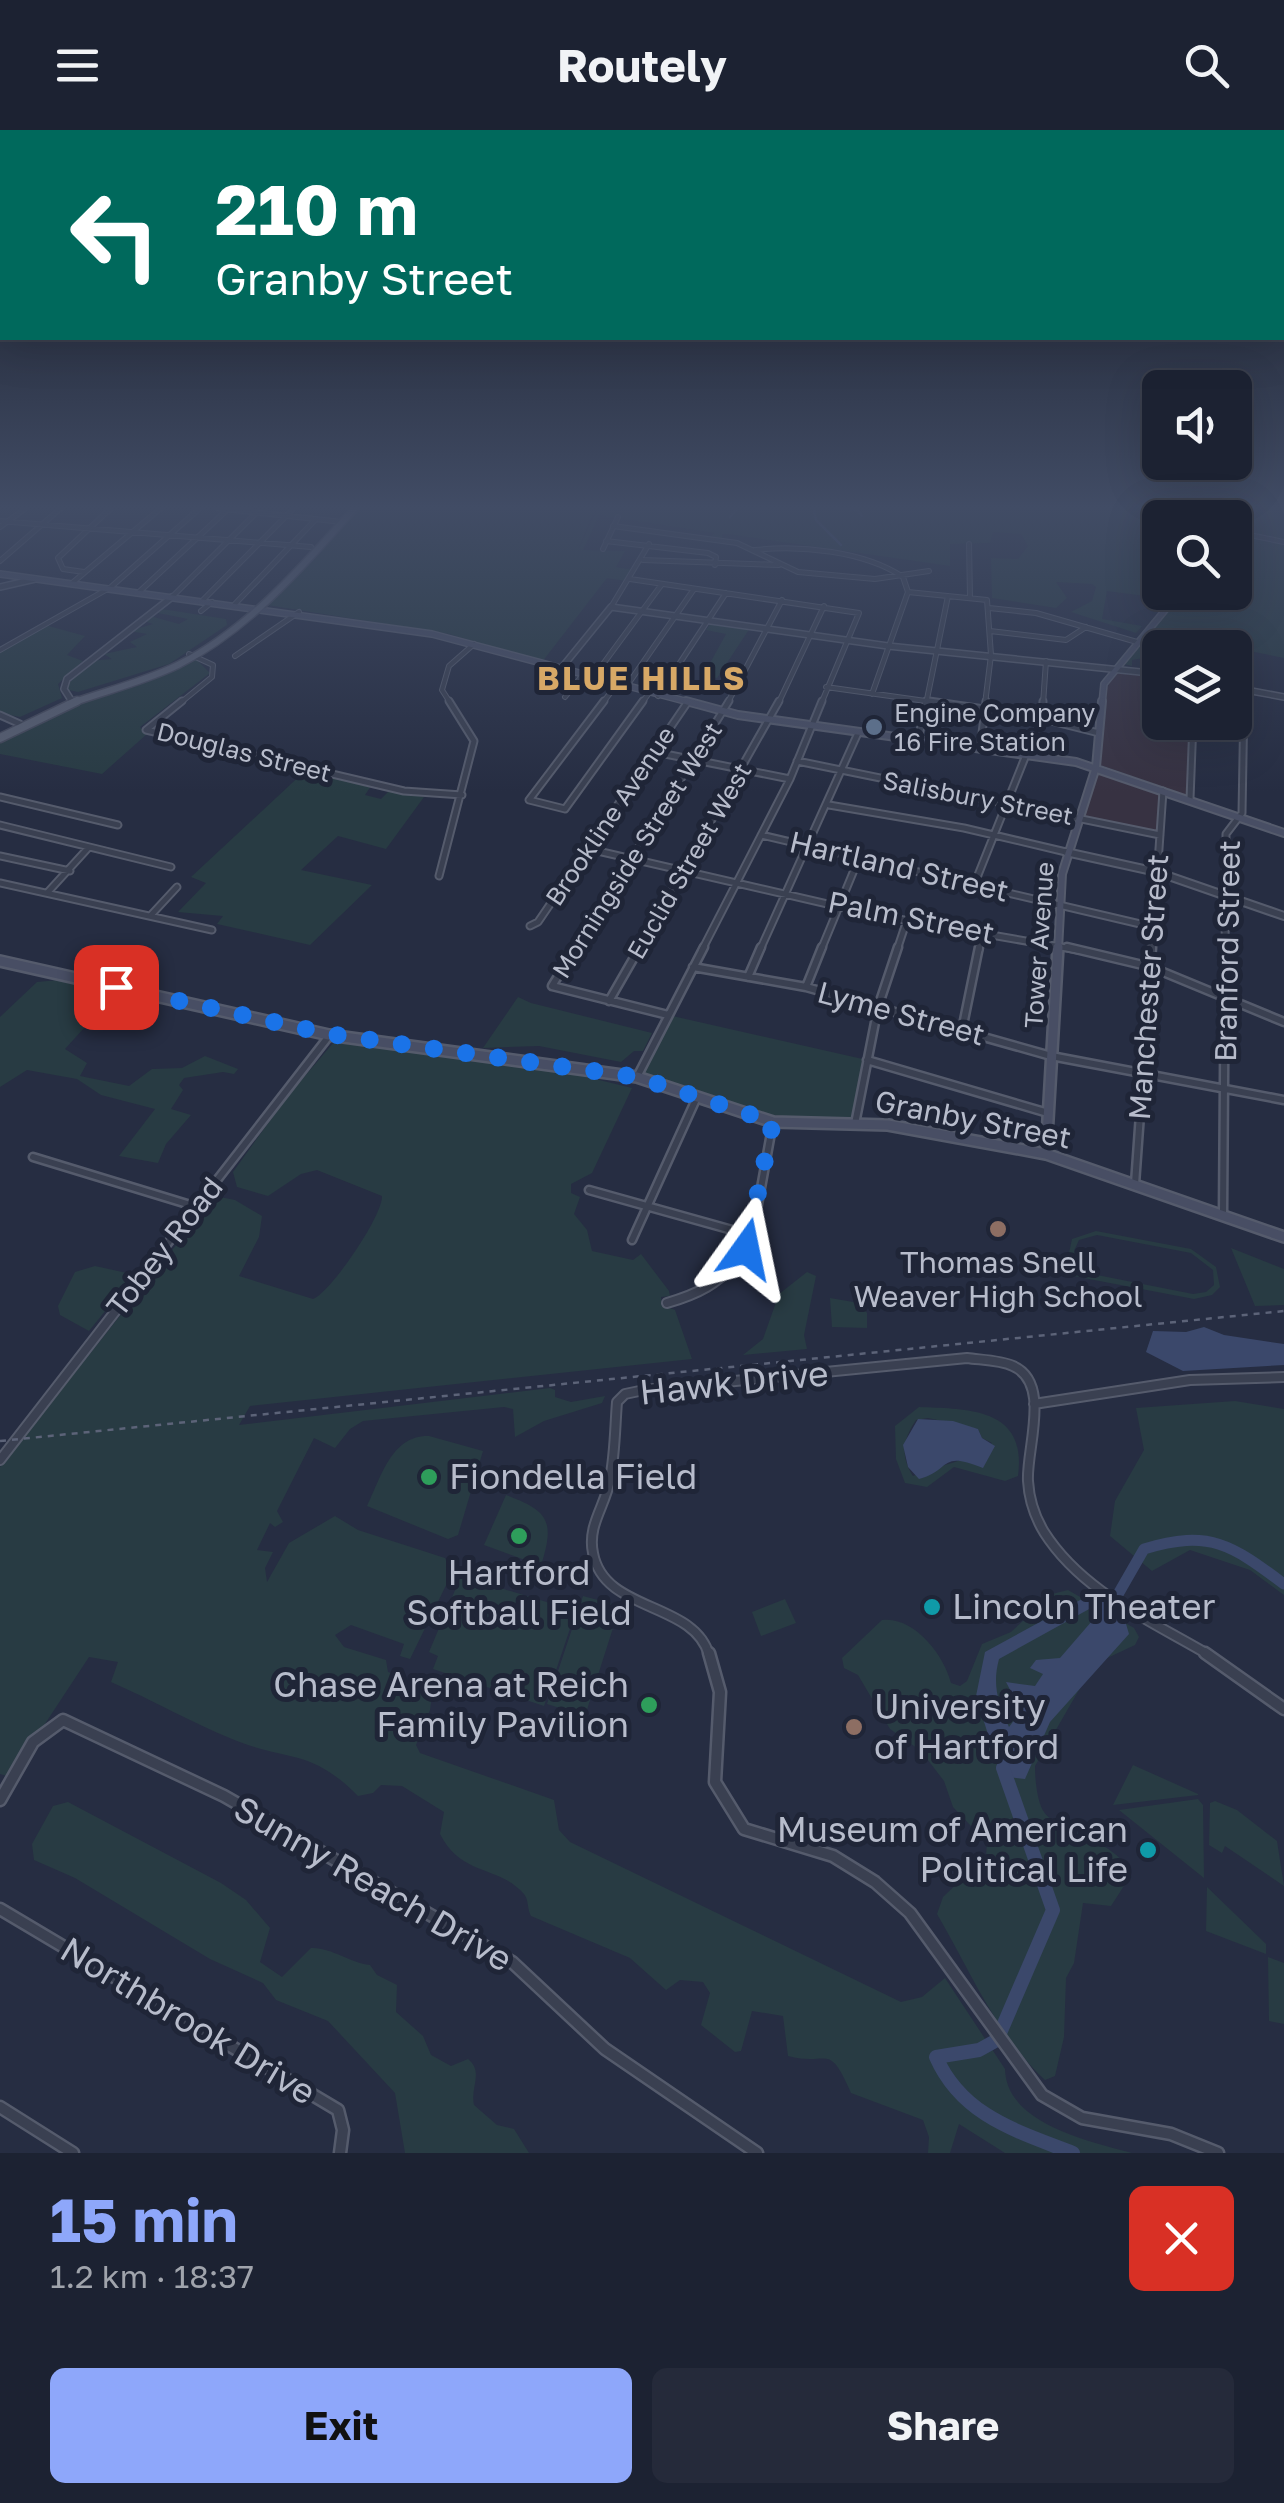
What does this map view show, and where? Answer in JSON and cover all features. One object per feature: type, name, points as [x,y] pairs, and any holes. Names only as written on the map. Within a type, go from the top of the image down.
[{"type":"main road","points":[[217,602],[299,612],[474,644],[558,671],[723,712],[1096,767],[1284,832]]},
{"type":"main road","points":[[0,735],[70,699],[158,673],[192,655],[261,602]]},
{"type":"main road","name":"Tower Avenue","points":[[1046,1154],[1066,852],[1096,767],[1104,684],[1165,610]]},
{"type":"main road","name":"Granby Street","points":[[0,961],[329,1034],[637,1077],[773,1122],[888,1125],[1046,1154],[1284,1236]]},
{"type":"street","points":[[0,650],[84,602]]},
{"type":"street","points":[[70,699],[64,689],[70,677],[165,602]]},
{"type":"street","points":[[201,611],[212,602]]},
{"type":"street","points":[[558,671],[615,602]]},
{"type":"street","points":[[592,679],[650,602]]},
{"type":"street","points":[[625,688],[685,602]]},
{"type":"street","points":[[658,696],[721,602]]},
{"type":"street","name":"Morningside Street West","points":[[609,1001],[552,988],[723,712],[781,602]]},
{"type":"street","points":[[637,1077],[790,779],[858,611],[799,602]]},
{"type":"street","points":[[872,694],[904,602]]},
{"type":"street","points":[[918,741],[947,602]]},
{"type":"street","points":[[980,749],[991,656],[988,602]]},
{"type":"street","name":"Euclid Street West","points":[[609,1001],[770,720],[824,606]]},
{"type":"street","points":[[612,607],[888,646],[1142,671]]},
{"type":"street","points":[[989,608],[1031,612],[1137,642]]},
{"type":"street","points":[[235,656],[299,612]]},
{"type":"street","points":[[990,630],[1066,640],[1086,627]]},
{"type":"street","points":[[439,876],[474,741],[442,690],[449,666],[474,644]]},
{"type":"street","name":"Douglas Street","points":[[192,655],[213,665],[212,677],[146,730],[404,791],[462,795]]},
{"type":"street","points":[[1042,719],[1046,661]]},
{"type":"street","points":[[565,697],[581,677]]},
{"type":"street","points":[[616,685],[529,798],[565,809],[649,694]]},
{"type":"street","points":[[826,687],[984,709],[1099,734]]},
{"type":"street","points":[[1252,691],[1284,697]]},
{"type":"street","name":"Brookline Avenue","points":[[530,926],[538,922],[687,703]]},
{"type":"street","points":[[0,715],[18,723]]},
{"type":"street","points":[[748,977],[844,772],[858,733]]},
{"type":"street","points":[[1190,799],[1192,740]]},
{"type":"street","name":"Branford Street","points":[[1223,1216],[1226,834],[1239,817],[1243,740]]},
{"type":"street","points":[[654,752],[790,779]]},
{"type":"street","points":[[974,885],[1026,755]]},
{"type":"street","name":"Salisbury Street","points":[[797,761],[1160,835]]},
{"type":"street","name":"Manchester Street","points":[[1136,1184],[1164,790]]},
{"type":"street","points":[[0,797],[117,826]]},
{"type":"street","points":[[829,804],[994,834],[1158,872],[1284,916]]},
{"type":"street","points":[[0,825],[171,867]]},
{"type":"street","name":"Hartland Street","points":[[761,834],[1153,927]]},
{"type":"street","points":[[47,893],[89,847]]},
{"type":"street","name":"Palm Street","points":[[589,849],[839,906],[1058,945],[1151,967],[1284,1022]]},
{"type":"street","points":[[0,856],[70,871]]},
{"type":"street","points":[[806,988],[859,858]]},
{"type":"street","points":[[0,883],[212,930]]},
{"type":"street","points":[[151,915],[176,890]]},
{"type":"street","points":[[855,1124],[878,1007],[907,920]]},
{"type":"street","points":[[962,1030],[982,933]]},
{"type":"street","name":"Lyme Street","points":[[693,966],[806,988],[1052,1056],[1284,1100]]},
{"type":"street","points":[[609,1001],[668,1015]]},
{"type":"street","name":"Tobey Road","points":[[0,1460],[329,1034]]},
{"type":"street","points":[[867,1060],[1048,1113]]},
{"type":"street","points":[[632,1240],[698,1097]]},
{"type":"street","points":[[667,1302],[700,1294],[726,1278],[740,1262],[750,1235],[773,1122]]},
{"type":"street","points":[[32,1158],[197,1207]]},
{"type":"street","points":[[589,1190],[750,1235]]},
{"type":"street","name":"Hawk Drive","points":[[1034,1404],[1032,1384],[1017,1368],[967,1358],[628,1392],[616,1406],[610,1482],[590,1544],[600,1573],[616,1590],[695,1630],[707,1647],[720,1692],[715,1782],[744,1829],[833,1856],[876,1882],[919,1923],[1042,2096],[1082,2118],[1170,2134],[1218,2153]]},
{"type":"street","points":[[1284,1377],[1190,1380],[1034,1404],[1028,1483],[1036,1517],[1064,1560],[1105,1592],[1224,1664],[1284,1710]]},
{"type":"street","name":"Sunny Reach Drive","points":[[0,1800],[38,1738],[51,1724],[63,1720],[224,1796],[512,1962],[606,2049],[756,2153]]},
{"type":"street","name":"Northbrook Drive","points":[[0,1909],[338,2110],[342,2130],[340,2153]]},
{"type":"street","points":[[0,2107],[72,2153]]},
{"type":"shaded area","points":[[588,602],[542,662],[449,634],[267,605]]},
{"type":"shaded area","points":[[1020,602],[1062,602],[1056,608]]},
{"type":"shaded area","points":[[1089,602],[1105,602],[1102,619],[1142,626],[1136,633],[1071,612]]},
{"type":"shaded area","points":[[1252,602],[1284,602],[1284,658],[1252,651],[1252,630],[1153,630],[1167,610],[1252,610]]},
{"type":"shaded area","points":[[162,609],[226,619],[227,625],[169,664],[78,692],[64,689],[89,661],[112,659],[104,654],[137,647],[130,642],[147,634],[129,631],[153,624],[144,621],[150,616],[179,624],[188,619],[158,613]]},
{"type":"shaded area","points":[[710,624],[750,628],[717,678],[703,676],[726,634],[706,630]]},
{"type":"shaded area","points":[[45,625],[85,636],[67,655],[83,661],[58,684],[62,698],[20,717],[0,713],[0,650]]},
{"type":"shaded area","points":[[1142,643],[1142,658],[1132,660],[1132,666],[1124,664]]},
{"type":"shaded area","points":[[195,658],[210,673],[140,727],[147,734],[102,774],[0,754],[0,743],[46,716],[148,682]]},
{"type":"shaded area","points":[[1116,670],[1142,674],[1142,740],[1190,740],[1189,796],[1100,765],[1106,690]]},
{"type":"shaded area","points":[[306,770],[371,786],[365,795],[381,799],[389,791],[424,797],[386,849],[338,836],[301,870],[372,885],[310,945],[217,924],[223,916],[178,912],[206,883],[191,877]]},
{"type":"shaded area","points":[[1097,771],[1160,791],[1157,832],[1081,816]]},
{"type":"shaded area","points":[[59,980],[114,995],[65,1049],[87,1063],[80,1076],[129,1086],[152,1069],[182,1068],[205,1056],[238,1069],[234,1074],[184,1078],[179,1085],[183,1090],[171,1109],[191,1115],[166,1144],[158,1163],[119,1156],[155,1109],[101,1095],[77,1079],[27,1070],[0,1087],[0,1017],[37,982]]},
{"type":"shaded area","points":[[518,997],[652,1033],[643,1051],[634,1051],[621,1062],[539,1046],[483,1048]]},
{"type":"shaded area","points":[[668,1015],[867,1060],[855,1124],[793,1125],[637,1077]]},
{"type":"shaded area","points":[[334,1042],[558,1070],[632,1088],[592,1173],[571,1184],[571,1193],[580,1197],[574,1214],[587,1230],[592,1251],[633,1260],[641,1254],[669,1291],[670,1296],[661,1297],[662,1305],[675,1310],[692,1359],[250,1406],[239,1425],[550,1388],[555,1390],[555,1397],[571,1402],[605,1396],[602,1403],[544,1421],[515,1437],[513,1409],[504,1407],[363,1421],[350,1429],[335,1448],[314,1438],[277,1511],[283,1522],[275,1527],[270,1523],[257,1550],[273,1552],[265,1568],[267,1582],[289,1543],[335,1516],[358,1530],[445,1558],[452,1573],[410,1659],[400,1656],[404,1644],[351,1625],[335,1635],[344,1647],[386,1660],[388,1672],[433,1687],[430,1710],[416,1745],[420,1753],[554,1800],[559,1830],[570,1842],[901,2002],[922,1997],[945,1978],[1005,2069],[1009,2088],[1019,2104],[1053,2127],[1132,2153],[1005,2153],[959,2124],[950,2153],[928,2153],[929,2137],[923,2120],[851,2093],[832,2061],[788,2056],[783,2016],[752,2011],[741,2051],[735,2052],[701,2025],[710,1993],[703,1982],[680,1980],[666,1990],[630,1958],[531,1916],[526,1896],[514,1885],[470,1864],[449,1848],[440,1834],[444,1812],[402,1786],[381,1785],[373,1793],[358,1796],[311,1762],[232,1739],[111,1682],[118,1662],[89,1657],[10,1777],[0,1774],[0,1467],[215,1196],[235,1200],[262,1216],[259,1237],[239,1276],[313,1299],[343,1269],[374,1220],[382,1196],[317,1170],[301,1174],[268,1196],[237,1187],[233,1172],[287,1097]]},
{"type":"shaded area","points":[[1096,1231],[1191,1249],[1216,1267],[1220,1287],[1212,1295],[1194,1299],[1068,1275],[1068,1270],[1080,1272],[1069,1253],[1072,1239]],"holes":[[[1097,1235],[1191,1253],[1213,1270],[1214,1285],[1206,1292],[1193,1294],[1092,1274],[1079,1264],[1074,1251],[1079,1240]]]},
{"type":"shaded area","points":[[1231,1248],[1284,1269],[1284,1305],[1255,1306]]},
{"type":"shaded area","points":[[95,1266],[127,1273],[131,1279],[89,1331],[60,1315],[58,1306],[75,1272]]},
{"type":"shaded area","points":[[807,1272],[816,1276],[804,1335],[807,1349],[743,1355],[763,1339],[779,1294]]},
{"type":"shaded area","points":[[830,1298],[859,1303],[867,1313],[867,1328],[832,1327]]},
{"type":"shaded area","points":[[1235,1401],[1284,1409],[1284,1595],[1250,1570],[1190,1550],[1152,1571],[1110,1536],[1115,1501],[1144,1450],[1136,1408]]},
{"type":"shaded area","points":[[919,1407],[958,1409],[992,1417],[1014,1437],[1019,1454],[1018,1476],[1005,1481],[954,1467],[927,1487],[905,1483],[896,1459],[895,1426]],"holes":[[[928,1418],[978,1429],[982,1438],[992,1443],[983,1450],[913,1476],[905,1448],[916,1420]]]},
{"type":"shaded area","name":"Fiondella Field","points":[[429,1436],[483,1451],[458,1535],[448,1539],[367,1506],[396,1450],[416,1438]]},
{"type":"shaded area","name":"Hartford Softball Field","points":[[506,1495],[532,1507],[545,1520],[547,1538],[541,1566],[484,1545]]},
{"type":"shaded area","points":[[461,1576],[576,1611],[544,1706],[433,1669],[438,1656],[429,1652]]},
{"type":"shaded area","points":[[1068,1590],[1134,1628],[1139,1637],[1135,1645],[1103,1660],[1087,1676],[1035,1766],[1038,1796],[1050,1818],[1114,1853],[1131,1875],[1111,1906],[1083,1903],[1074,1963],[1066,1978],[1064,2037],[1055,2076],[1045,2080],[998,2022],[937,1914],[943,1897],[986,1856],[987,1843],[953,1807],[944,1781],[921,1751],[890,1729],[858,1675],[844,1668],[842,1658],[882,1620],[894,1620],[926,1640],[942,1661],[951,1683],[960,1686],[967,1681],[982,1644],[1011,1632],[1052,1594]]},
{"type":"shaded area","points":[[583,1596],[620,1606],[585,1716],[547,1704]]},
{"type":"shaded area","points":[[785,1599],[796,1623],[761,1636],[752,1612]]},
{"type":"shaded area","points":[[1133,1765],[1198,1794],[1198,1795],[1113,1805]]},
{"type":"shaded area","points":[[1198,1799],[1203,1805],[1204,1878],[1119,1810]]},
{"type":"shaded area","points":[[1215,1801],[1237,1810],[1277,1841],[1284,1886],[1225,1846],[1222,1853],[1209,1845],[1210,1803]]},
{"type":"shaded area","points":[[68,1802],[246,1900],[270,1928],[260,1962],[282,1977],[311,1948],[318,1948],[370,1965],[377,1975],[397,1985],[396,2012],[423,2036],[431,2055],[451,2066],[468,2059],[473,2064],[474,2105],[497,2125],[514,2129],[529,2153],[405,2153],[395,2093],[328,2021],[276,2000],[263,1983],[210,1959],[75,1878],[34,1860],[32,1844],[53,1806]]},
{"type":"shaded area","points":[[1207,1887],[1266,1944],[1266,1954],[1206,1931]]},
{"type":"shaded area","points":[[1268,1957],[1284,1963],[1284,2024],[1269,2021]]},
{"type":"water","points":[[1204,1327],[1224,1335],[1284,1344],[1284,1365],[1183,1371],[1146,1352],[1153,1331],[1186,1332]]},
{"type":"water","points":[[918,1419],[953,1421],[978,1429],[982,1438],[995,1446],[983,1468],[952,1461],[919,1479],[908,1467],[903,1445]]},
{"type":"water","points":[[1093,1593],[1124,1617],[1129,1634],[1050,1722],[1025,1779],[1001,1776],[976,1696],[985,1652]],"holes":[[[1091,1608],[1098,1614],[1060,1658],[1036,1660],[1030,1668],[1043,1674],[1035,1686],[1006,1682],[1021,1711],[1009,1727],[997,1694],[999,1659]]]},
{"type":"waterway","points":[[1095,1606],[1113,1603],[1144,1549],[1167,1543],[1219,1544],[1284,1584]]},
{"type":"waterway","points":[[1003,1768],[1053,1910],[997,2040],[979,2050],[936,2057],[947,2077],[976,2108],[1012,2129],[1073,2153]]},
{"type":"railway","points":[[0,1441],[1284,1311]]},
{"type":"place","name":"Engine Company 16 Fire Station","points":[[874,727]]},
{"type":"place","name":"Thomas Snell Weaver High School","points":[[998,1229]]},
{"type":"place","name":"Fiondella Field","points":[[429,1477]]},
{"type":"place","name":"Hartford Softball Field","points":[[519,1536]]},
{"type":"place","name":"Lincoln Theater","points":[[932,1607]]},
{"type":"place","name":"Chase Arena at Reich Family Pavilion","points":[[649,1705]]},
{"type":"place","name":"University of Hartford","points":[[854,1727]]},
{"type":"place","name":"Museum of American Political Life","points":[[1148,1850]]},
{"type":"district","name":"BLUE HILLS","points":[[642,679]]},
{"type":"route","points":[[116,987],[329,1034],[637,1077],[773,1122],[746,1249]]}]
